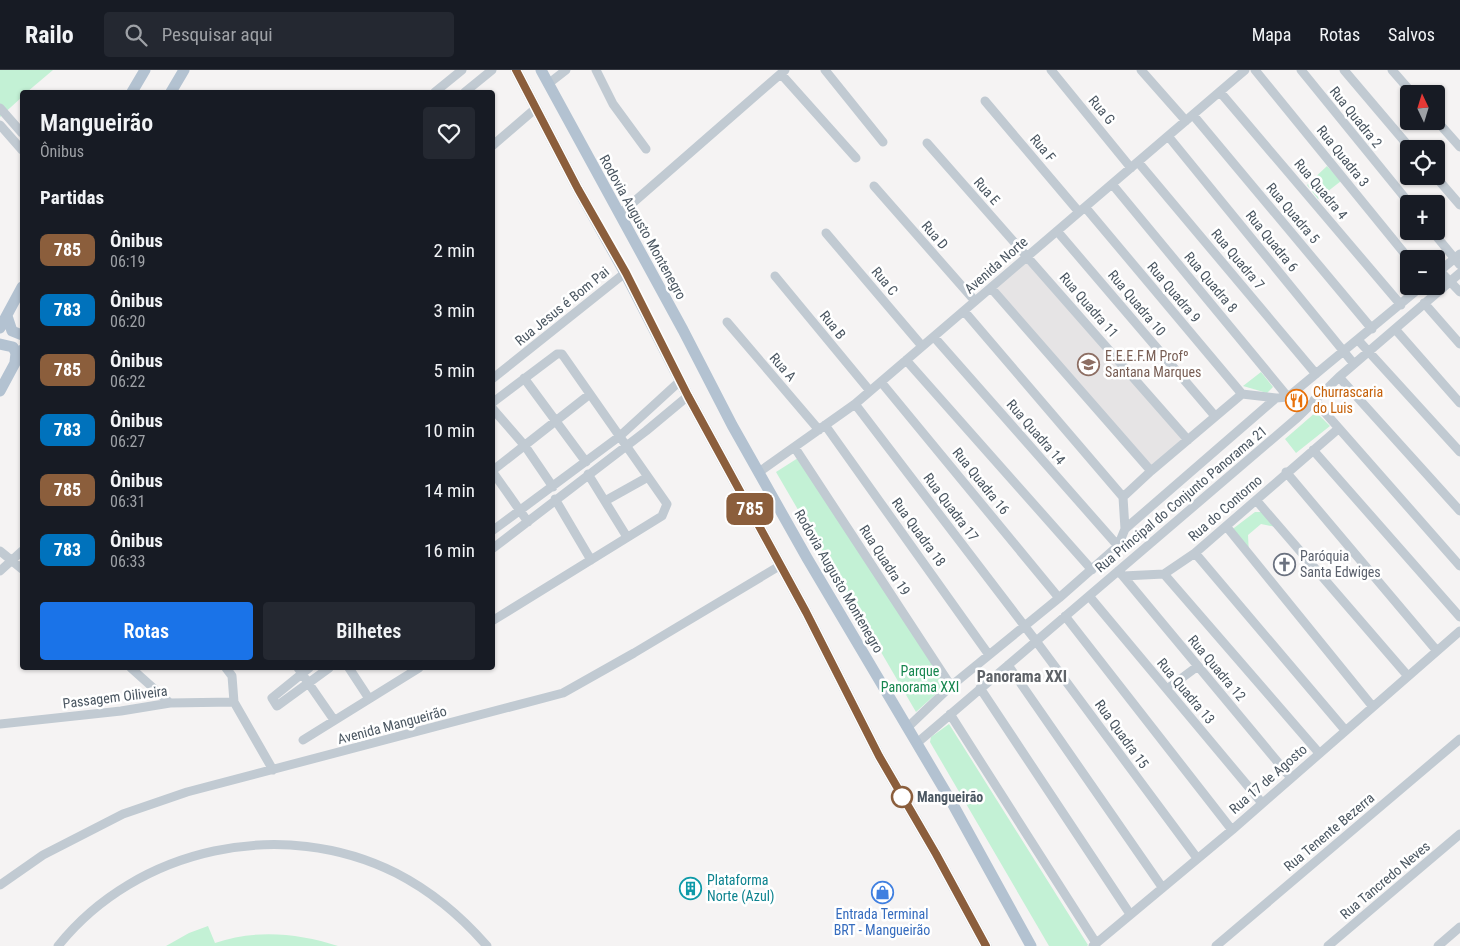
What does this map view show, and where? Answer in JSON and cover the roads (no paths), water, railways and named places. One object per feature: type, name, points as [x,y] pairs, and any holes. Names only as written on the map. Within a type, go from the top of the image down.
[{"type":"main road","points":[[133,90],[146,70]]},
{"type":"main road","points":[[172,90],[184,70]]},
{"type":"main road","points":[[516,70],[535,110],[626,273],[680,381],[780,565],[879,756],[936,854],[986,946]]},
{"type":"main road","name":"Rodovia Augusto Montenegro","points":[[540,70],[806,558],[908,727],[1031,946]]},
{"type":"main road","points":[[0,328],[20,291]]},
{"type":"main road","points":[[7,316],[12,331],[20,334]]},
{"type":"main road","points":[[0,344],[13,347],[16,353],[15,364]]},
{"type":"main road","points":[[0,391],[20,354]]},
{"type":"street","points":[[437,90],[462,70]]},
{"type":"street","points":[[467,90],[492,70]]},
{"type":"street","points":[[548,84],[566,70]]},
{"type":"street","points":[[596,70],[613,104],[646,149]]},
{"type":"street","points":[[825,70],[883,142]]},
{"type":"street","name":"Rua G","points":[[1051,70],[1135,165]]},
{"type":"street","name":"Rua Quadra 5","points":[[1141,70],[1190,118],[1372,329]]},
{"type":"street","name":"Rua Quadra 3","points":[[1255,70],[1402,250]]},
{"type":"street","name":"Rua Quadra 2","points":[[1300,70],[1403,195]]},
{"type":"street","points":[[1344,70],[1404,140]]},
{"type":"street","points":[[1392,70],[1405,85]]},
{"type":"street","points":[[620,214],[783,72],[856,158]]},
{"type":"street","name":"Avenida Norte","points":[[759,472],[855,404],[1190,118],[1220,92],[1239,72]]},
{"type":"street","name":"Rua Quadra 4","points":[[1220,92],[1401,305]]},
{"type":"street","name":"Rua F","points":[[985,101],[1082,210]]},
{"type":"street","points":[[0,108],[20,131]]},
{"type":"street","points":[[495,143],[535,110]]},
{"type":"street","points":[[0,125],[20,148]]},
{"type":"street","points":[[1445,130],[1460,147]]},
{"type":"street","name":"Rua Quadra 6","points":[[1168,136],[1354,364]]},
{"type":"street","name":"Rua E","points":[[927,143],[1027,256]]},
{"type":"street","name":"Rua Quadra 7","points":[[1135,165],[1316,374]]},
{"type":"street","name":"Rua Quadra 8","points":[[1112,184],[1288,397]]},
{"type":"street","points":[[1443,185],[1460,205]]},
{"type":"street","name":"Rua D","points":[[874,186],[975,302]]},
{"type":"street","name":"Rua Quadra 9","points":[[1082,210],[1242,394]]},
{"type":"street","name":"Rua Quadra 10","points":[[1057,231],[1215,416]]},
{"type":"street","name":"Rua C","points":[[826,233],[922,346]]},
{"type":"street","points":[[1440,240],[1458,259],[1445,268]]},
{"type":"street","name":"Rua Quadra 11","points":[[1027,256],[1188,440]]},
{"type":"street","name":"Rua Jesus é Bom Pai","points":[[495,378],[626,273]]},
{"type":"street","name":"Rua Principal do Conjunto Panorama 21","points":[[917,743],[1089,596],[1121,574],[1297,418],[1339,377],[1460,273]]},
{"type":"street","name":"Rua B","points":[[775,276],[870,391]]},
{"type":"street","points":[[1445,278],[1460,292]]},
{"type":"street","points":[[991,288],[1151,471]]},
{"type":"street","points":[[1123,497],[1242,394],[1276,398],[1288,397],[1412,295]]},
{"type":"street","points":[[1424,303],[1460,344]]},
{"type":"street","points":[[964,311],[1123,497],[1125,529]]},
{"type":"street","name":"Rua A","points":[[727,322],[822,428]]},
{"type":"street","points":[[1395,329],[1460,403]]},
{"type":"street","name":"Rua Quadra 14","points":[[934,337],[1118,546]]},
{"type":"street","points":[[1358,340],[1460,452]]},
{"type":"street","points":[[495,401],[559,354],[627,445],[667,504],[662,516],[495,619]]},
{"type":"street","points":[[906,360],[1092,570]]},
{"type":"street","points":[[1339,377],[1460,511]]},
{"type":"street","points":[[524,378],[586,462]]},
{"type":"street","points":[[495,529],[620,436],[680,381]]},
{"type":"street","name":"Rua Quadra 16","points":[[881,382],[1059,598]]},
{"type":"street","points":[[495,469],[590,394]]},
{"type":"street","points":[[495,547],[688,396]]},
{"type":"street","name":"Rua Principal do Conjunto Panorama 21","points":[[908,727],[951,686],[1092,570],[1118,546],[1125,529],[1276,398]]},
{"type":"street","points":[[1314,400],[1460,566]]},
{"type":"street","name":"Rua Quadra 17","points":[[855,404],[1025,627]]},
{"type":"street","points":[[495,411],[525,446],[553,487]]},
{"type":"street","name":"Rua Quadra 18","points":[[822,428],[989,655]]},
{"type":"street","name":"Rua do Contorno","points":[[1164,574],[1196,553],[1338,428]]},
{"type":"street","name":"Rua Quadra 19","points":[[795,448],[951,686]]},
{"type":"street","points":[[1314,450],[1460,617]]},
{"type":"street","points":[[1286,472],[1437,651]]},
{"type":"street","points":[[588,474],[627,538]]},
{"type":"street","points":[[495,475],[528,522]]},
{"type":"street","points":[[605,501],[648,477]]},
{"type":"street","points":[[555,499],[591,560]]},
{"type":"street","points":[[1256,500],[1407,675]]},
{"type":"street","points":[[1226,526],[1373,707]]},
{"type":"street","points":[[0,551],[20,567]]},
{"type":"street","points":[[0,571],[20,553]]},
{"type":"street","points":[[1196,553],[1345,730]]},
{"type":"street","name":"Avenida Mangueirão","points":[[3,883],[43,855],[123,814],[187,792],[563,693],[634,654],[780,565]]},
{"type":"street","points":[[1121,574],[1164,574],[1319,753]]},
{"type":"street","name":"Rua Quadra 12","points":[[1121,574],[1290,778]]},
{"type":"street","name":"Rua Quadra 13","points":[[1089,596],[1262,803]]},
{"type":"street","points":[[1065,616],[1232,830]]},
{"type":"street","name":"Rua Quadra 15","points":[[1025,627],[1197,858]]},
{"type":"street","name":"Rua 17 de Agosto","points":[[1094,945],[1232,830],[1407,675],[1460,631]]},
{"type":"street","points":[[1008,664],[1162,887]]},
{"type":"street","points":[[1167,689],[1198,666]]},
{"type":"street","points":[[133,670],[170,703]]},
{"type":"street","points":[[228,670],[232,676],[234,702],[273,770]]},
{"type":"street","points":[[302,670],[272,699],[277,706],[326,670]]},
{"type":"street","points":[[303,670],[308,682],[334,720]]},
{"type":"street","points":[[350,670],[368,697]]},
{"type":"street","points":[[303,740],[409,670]]},
{"type":"street","points":[[980,688],[1130,914]]},
{"type":"street","name":"Passagem Oiliveira","points":[[1,723],[121,711],[170,703],[234,702]]},
{"type":"street","points":[[950,714],[1094,945]]},
{"type":"street","name":"Rua Tenente Bezerra","points":[[1216,946],[1460,739]]},
{"type":"street","name":"Rua Tancredo Neves","points":[[1328,946],[1460,834]]},
{"type":"street","points":[[58,946],[87,916],[110,896],[162,867],[190,856],[220,849],[280,844],[339,852],[395,872],[446,905],[487,946]]},
{"type":"street","points":[[0,873],[3,883]]},
{"type":"street","points":[[1438,946],[1460,928]]},
{"type":"place","name":"E.E.E.F.M Profº Santana Marques","points":[[1089,364]]},
{"type":"place","name":"Churrascaria do Luis","points":[[1297,400]]},
{"type":"place","name":"Paróquia Santa Edwiges","points":[[1284,564]]},
{"type":"place","name":"Mangueirão","points":[[902,797]]},
{"type":"place","name":"Plataforma Norte (Azul)","points":[[691,888]]},
{"type":"place","name":"Entrada Terminal BRT - Mangueirão","points":[[882,892]]},
{"type":"district","name":"Panorama XXI","points":[[1022,676]]},
{"type":"park label","name":"Parque Panorama XXI","points":[[920,680]]}]
